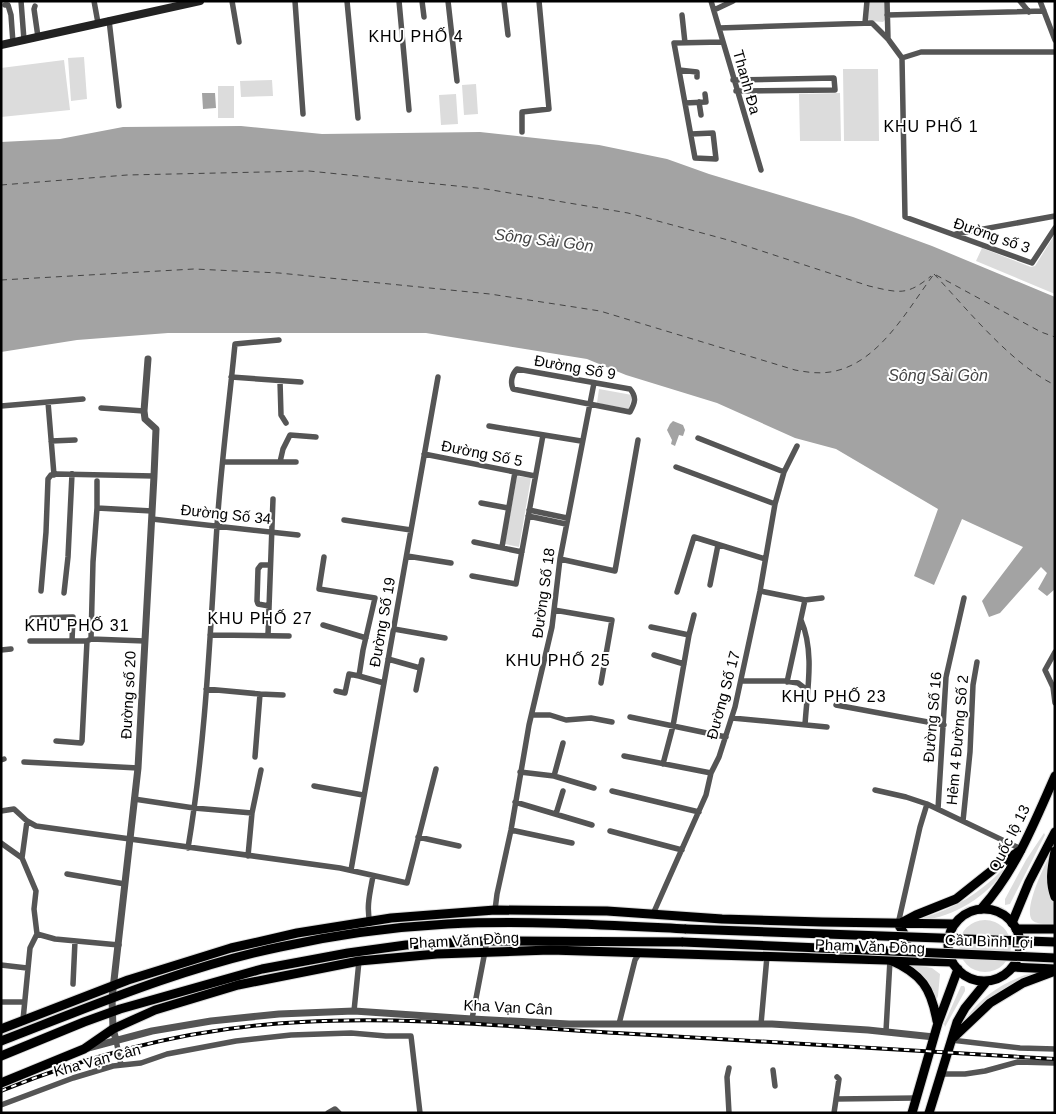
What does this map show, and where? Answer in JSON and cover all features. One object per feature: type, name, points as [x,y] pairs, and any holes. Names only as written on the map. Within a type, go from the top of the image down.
[{"type":"main road","points":[[1,45],[98,23],[169,4],[200,1]]},
{"type":"main road","name":"Quốc lộ 13","points":[[981,909],[1002,883],[1021,850],[1055,776]]},
{"type":"main road","points":[[1014,926],[1028,882],[1055,832]]},
{"type":"main road","points":[[890,960],[901,954],[906,946],[905,934],[899,924],[956,899],[1021,850]]},
{"type":"main road","points":[[1055,851],[1051,886],[1055,897]]},
{"type":"main road","points":[[981,909],[993,910],[1004,915],[1014,926],[1020,938],[1020,948],[1018,958],[1006,974],[997,979],[987,981],[971,978],[955,966],[948,947],[948,939],[954,924],[961,917],[971,911],[981,909]]},
{"type":"main road","name":"Phạm Văn Đồng","points":[[1,1041],[112,998],[194,970],[280,947],[371,927],[391,918],[495,910],[606,911],[749,920],[954,924]]},
{"type":"main road","points":[[647,927],[653,914]]},
{"type":"main road","name":"Phạm Văn Đồng","points":[[1,1029],[113,985],[190,960],[231,948],[297,933],[371,927],[488,923],[686,928]]},
{"type":"main road","points":[[1014,926],[1055,930]]},
{"type":"main road","name":"Cầu Bình Lợi","points":[[686,928],[1055,942]]},
{"type":"main road","name":"Phạm Văn Đồng","points":[[1,1056],[112,1012],[284,964],[377,948],[444,942],[487,941],[683,942]]},
{"type":"main road","points":[[640,952],[644,941]]},
{"type":"main road","name":"Cầu Bình Lợi","points":[[683,942],[1055,958]]},
{"type":"main road","name":"Phạm Văn Đồng","points":[[1,1083],[84,1049],[113,1029],[155,1010],[210,993],[266,979],[359,961],[485,951],[550,950],[890,960],[955,966]]},
{"type":"main road","points":[[190,960],[194,970]]},
{"type":"main road","points":[[890,960],[904,966],[927,987],[932,997],[938,1023]]},
{"type":"main road","points":[[912,1113],[955,966]]},
{"type":"main road","points":[[1013,967],[1055,970]]},
{"type":"main road","points":[[951,1040],[990,1003],[1023,983],[1055,970]]},
{"type":"main road","points":[[929,1113],[958,1022],[965,1008],[987,981]]},
{"type":"street","points":[[21,1],[24,40]]},
{"type":"street","points":[[94,1],[98,23]]},
{"type":"street","points":[[232,1],[239,42]]},
{"type":"street","points":[[295,1],[303,114]]},
{"type":"street","points":[[347,1],[358,118]]},
{"type":"street","points":[[399,1],[409,110]]},
{"type":"street","points":[[422,1],[424,17]]},
{"type":"street","points":[[448,1],[457,81]]},
{"type":"street","points":[[504,1],[508,35]]},
{"type":"street","points":[[522,132],[522,112],[549,109],[539,1]]},
{"type":"street","name":"Thanh Đa","points":[[711,1],[736,91],[761,170]]},
{"type":"street","points":[[714,10],[733,1]]},
{"type":"street","points":[[865,23],[867,1]]},
{"type":"street","points":[[887,1],[888,39]]},
{"type":"street","points":[[1020,1],[1029,12]]},
{"type":"street","points":[[1040,1],[1055,40]]},
{"type":"street","points":[[5,5],[8,6],[11,15],[14,42]]},
{"type":"street","points":[[35,6],[38,37]]},
{"type":"street","points":[[887,15],[1044,11]]},
{"type":"street","points":[[682,15],[685,43]]},
{"type":"street","points":[[108,20],[119,106]]},
{"type":"street","points":[[719,28],[872,23],[888,39],[902,58],[921,52],[1055,52]]},
{"type":"street","points":[[691,134],[713,133],[716,159],[695,158],[674,43],[722,42]]},
{"type":"street","name":"Đường số 3","points":[[902,58],[905,217],[1032,263],[1055,228]]},
{"type":"street","points":[[679,70],[697,72],[697,77]]},
{"type":"street","points":[[798,78],[799,90]]},
{"type":"street","points":[[733,80],[834,78],[835,90],[736,91]]},
{"type":"street","points":[[685,103],[706,102],[705,94]]},
{"type":"street","points":[[699,102],[702,115]]},
{"type":"street","points":[[954,235],[1055,216]]},
{"type":"street","points":[[188,848],[206,689],[217,526],[235,344],[280,340]]},
{"type":"street","points":[[101,408],[144,411],[148,359]]},
{"type":"street","name":"Đường Số 9","points":[[517,369],[630,389],[634,394],[635,400],[630,412],[589,404],[513,388],[511,383],[514,372],[517,369]]},
{"type":"street","points":[[231,377],[301,382]]},
{"type":"street","name":"Đường Số 19","points":[[350,870],[438,377]]},
{"type":"street","points":[[280,381],[281,416],[286,423]]},
{"type":"street","name":"Đường Số 18","points":[[495,910],[520,772],[552,627],[560,559],[594,383]]},
{"type":"street","points":[[1,406],[83,398]]},
{"type":"street","points":[[48,402],[54,475]]},
{"type":"street","name":"Đường số 20","points":[[116,1040],[113,1029],[112,998],[138,768],[154,476],[156,429],[145,418],[144,411]]},
{"type":"street","points":[[489,426],[582,441]]},
{"type":"street","points":[[280,462],[283,449],[290,435],[316,437]]},
{"type":"street","points":[[472,576],[516,584],[543,435]]},
{"type":"street","points":[[698,438],[784,472]]},
{"type":"street","points":[[51,441],[75,440]]},
{"type":"street","points":[[560,559],[615,571],[638,440]]},
{"type":"street","name":"Đường Số 17","points":[[653,914],[706,795],[711,773],[719,757],[732,718],[760,591],[775,504],[784,472],[797,446]]},
{"type":"street","name":"Đường Số 5","points":[[424,454],[535,476]]},
{"type":"street","points":[[223,462],[296,462]]},
{"type":"street","points":[[676,467],[775,504]]},
{"type":"street","points":[[502,547],[515,472]]},
{"type":"street","points":[[42,592],[48,479],[54,475],[72,474],[154,476]]},
{"type":"street","points":[[64,592],[68,557],[72,474]]},
{"type":"street","points":[[56,741],[81,743],[82,741],[92,562],[97,508],[97,481]]},
{"type":"street","points":[[268,635],[270,532],[273,499]]},
{"type":"street","points":[[481,503],[508,508]]},
{"type":"street","points":[[97,508],[152,511]]},
{"type":"street","points":[[529,513],[567,521]]},
{"type":"street","name":"Đường Số 34","points":[[152,519],[298,535]]},
{"type":"street","points":[[344,520],[411,530]]},
{"type":"street","points":[[677,592],[694,537],[765,559]]},
{"type":"street","points":[[474,542],[522,552]]},
{"type":"street","points":[[710,585],[718,545]]},
{"type":"street","points":[[406,556],[451,563]]},
{"type":"street","points":[[324,557],[319,589],[375,598],[359,676]]},
{"type":"street","points":[[269,606],[258,604],[257,602],[258,569],[261,565],[270,565]]},
{"type":"street","points":[[760,591],[805,600],[822,598]]},
{"type":"street","name":"Đường Số 16","points":[[938,809],[946,677],[964,598]]},
{"type":"street","points":[[787,682],[805,600]]},
{"type":"street","points":[[554,610],[612,620],[601,683]]},
{"type":"street","points":[[664,764],[674,726],[694,615]]},
{"type":"street","points":[[32,618],[73,617],[72,641]]},
{"type":"street","points":[[801,620],[808,641],[805,725]]},
{"type":"street","points":[[323,625],[366,638]]},
{"type":"street","points":[[651,628],[689,635]]},
{"type":"street","points":[[394,629],[445,638]]},
{"type":"street","points":[[210,635],[288,636]]},
{"type":"street","points":[[30,642],[145,641]]},
{"type":"street","points":[[1,650],[11,649]]},
{"type":"street","points":[[1055,652],[1045,670],[1053,687],[1055,703]]},
{"type":"street","points":[[654,655],[684,664]]},
{"type":"street","points":[[388,659],[420,668]]},
{"type":"street","points":[[416,690],[422,660]]},
{"type":"street","name":"Hẻm 4 Đường Số 2","points":[[963,821],[970,752],[973,685],[977,662]]},
{"type":"street","points":[[336,691],[345,693],[349,674],[384,683]]},
{"type":"street","points":[[740,681],[798,683],[807,690]]},
{"type":"street","points":[[206,689],[283,695]]},
{"type":"street","points":[[255,757],[260,694]]},
{"type":"street","points":[[836,705],[944,725]]},
{"type":"street","points":[[532,715],[550,715],[566,720],[591,718],[612,722]]},
{"type":"street","points":[[630,717],[726,737]]},
{"type":"street","points":[[732,718],[827,727]]},
{"type":"street","points":[[554,776],[563,743]]},
{"type":"street","points":[[624,756],[711,773]]},
{"type":"street","points":[[24,762],[138,768]]},
{"type":"street","points":[[1,811],[14,809],[27,821],[36,826],[340,868],[407,883],[436,769]]},
{"type":"street","points":[[248,856],[252,813],[261,770]]},
{"type":"street","points":[[520,772],[554,776],[594,788]]},
{"type":"street","points":[[314,786],[363,795]]},
{"type":"street","points":[[556,814],[563,790]]},
{"type":"street","points":[[875,790],[927,804],[1021,850]]},
{"type":"street","points":[[612,791],[699,812]]},
{"type":"street","points":[[134,799],[194,808],[252,813]]},
{"type":"street","points":[[515,802],[592,825]]},
{"type":"street","points":[[899,924],[920,827],[927,804]]},
{"type":"street","points":[[23,1020],[30,948],[37,934],[34,910],[36,891],[22,858],[27,821]]},
{"type":"street","points":[[511,830],[572,843]]},
{"type":"street","points":[[610,831],[682,850]]},
{"type":"street","points":[[418,837],[459,846]]},
{"type":"street","points":[[1,843],[22,858]]},
{"type":"street","points":[[67,874],[125,884]]},
{"type":"street","points":[[371,927],[368,904],[373,876]]},
{"type":"street","points":[[37,934],[55,939],[118,945]]},
{"type":"street","points":[[73,984],[75,941]]},
{"type":"street","points":[[472,1019],[487,941]]},
{"type":"street","points":[[618,1024],[635,960],[640,952]]},
{"type":"street","points":[[761,1024],[767,956]]},
{"type":"street","points":[[886,1031],[890,960]]},
{"type":"street","points":[[354,1011],[359,961]]},
{"type":"street","points":[[1,965],[27,968]]},
{"type":"street","points":[[1,1002],[24,1002]]},
{"type":"street","name":"Kha Vạn Cân","points":[[84,1049],[152,1031],[212,1021],[279,1014],[354,1011],[569,1024],[761,1024],[886,1031],[934,1037]]},
{"type":"street","name":"Kha Vạn Cân","points":[[1,1105],[73,1078],[167,1054],[220,1043],[272,1037],[352,1033],[411,1036],[420,1113]]},
{"type":"street","points":[[116,1040],[121,1065]]},
{"type":"street","points":[[951,1040],[1020,1048],[1055,1049]]},
{"type":"street","points":[[941,1074],[985,1072],[1018,1062],[1055,1063]]},
{"type":"street","points":[[729,1068],[727,1076],[729,1113]]},
{"type":"street","points":[[773,1070],[774,1086]]},
{"type":"street","points":[[834,1113],[839,1079],[837,1077]]},
{"type":"street","points":[[836,1099],[916,1098]]},
{"type":"street","points":[[328,1113],[335,1109],[340,1113]]},
{"type":"shaded area","points":[[869,1],[885,1],[885,20],[883,22],[870,21],[868,19]]},
{"type":"shaded area","points":[[84,57],[87,99],[71,101],[68,58]]},
{"type":"shaded area","points":[[64,60],[70,110],[1,117],[1,68]]},
{"type":"shaded area","points":[[843,69],[878,69],[879,141],[844,141]]},
{"type":"shaded area","points":[[272,80],[273,96],[241,97],[240,81]]},
{"type":"shaded area","points":[[476,84],[478,114],[464,115],[462,85]]},
{"type":"shaded area","points":[[218,86],[234,86],[234,118],[218,118]]},
{"type":"shaded area","points":[[840,93],[841,141],[800,141],[799,94]]},
{"type":"shaded area","points":[[456,94],[458,124],[441,125],[439,95]]},
{"type":"shaded area","points":[[1055,234],[1055,294],[976,261],[982,248],[1031,267],[1035,266]]},
{"type":"shaded area","points":[[599,389],[632,395],[629,409],[597,403]]},
{"type":"shaded area","points":[[517,476],[531,478],[519,547],[505,544]]},
{"type":"shaded area","points":[[1044,833],[1045,835],[1010,904],[1005,905],[1005,899],[1026,860]]},
{"type":"shaded area","points":[[1051,853],[1050,891],[1055,903],[1055,924],[1034,922],[1030,914],[1032,897]]},
{"type":"shaded area","points":[[1005,869],[990,888],[969,904],[946,915],[922,920],[922,918],[956,905],[976,893]]},
{"type":"shaded area","points":[[980,920],[990,920],[1004,927],[1011,941],[1011,951],[1004,965],[990,972],[980,972],[970,968],[963,961],[959,951],[959,941],[963,931],[970,924]]},
{"type":"shaded area","points":[[915,965],[932,968],[940,974],[936,1001],[908,966]]},
{"type":"shaded area","points":[[1049,971],[966,1022],[965,1020],[970,1012],[999,987],[1025,975]]},
{"type":"shaded area","points":[[961,986],[964,986],[965,991],[945,1027],[944,1024]]},
{"type":"water","points":[[202,93],[215,93],[216,108],[203,109]]},
{"type":"water","name":"Sông Sài Gòn","points":[[241,126],[322,134],[480,132],[599,145],[667,159],[709,174],[853,217],[932,246],[1055,297],[1055,589],[1047,596],[1038,589],[1047,573],[1041,567],[1000,613],[989,617],[982,601],[1023,547],[962,519],[934,585],[914,576],[938,509],[836,449],[795,438],[717,403],[626,375],[587,359],[426,333],[168,333],[77,340],[1,352],[1,142],[60,139],[123,127]]},
{"type":"water","points":[[673,421],[683,425],[685,430],[683,436],[679,435],[675,446],[671,444],[672,440],[667,430]]},
{"type":"ferry route","points":[[1,185],[127,175],[309,171],[486,189],[628,213],[728,240],[869,286],[888,290],[909,290],[931,276]]},
{"type":"ferry route","points":[[1,280],[194,269],[279,273],[490,294],[600,311],[795,370],[821,373],[847,367],[863,359],[877,347],[902,319],[934,274]]},
{"type":"ferry route","points":[[934,274],[1006,350],[1022,364],[1055,385]]},
{"type":"ferry route","points":[[936,275],[1041,332],[1055,337]]},
{"type":"railway","points":[[1,1091],[74,1064],[148,1044],[225,1029],[302,1022],[420,1021],[1055,1059]]},
{"type":"district","name":"KHU PHỐ 4","points":[[416,36]]},
{"type":"district","name":"KHU PHỐ 1","points":[[931,126]]},
{"type":"district","name":"KHU PHỐ 27","points":[[260,618]]},
{"type":"district","name":"KHU PHỐ 31","points":[[77,625]]},
{"type":"district","name":"KHU PHỐ 25","points":[[558,660]]},
{"type":"district","name":"KHU PHỐ 23","points":[[834,696]]}]
